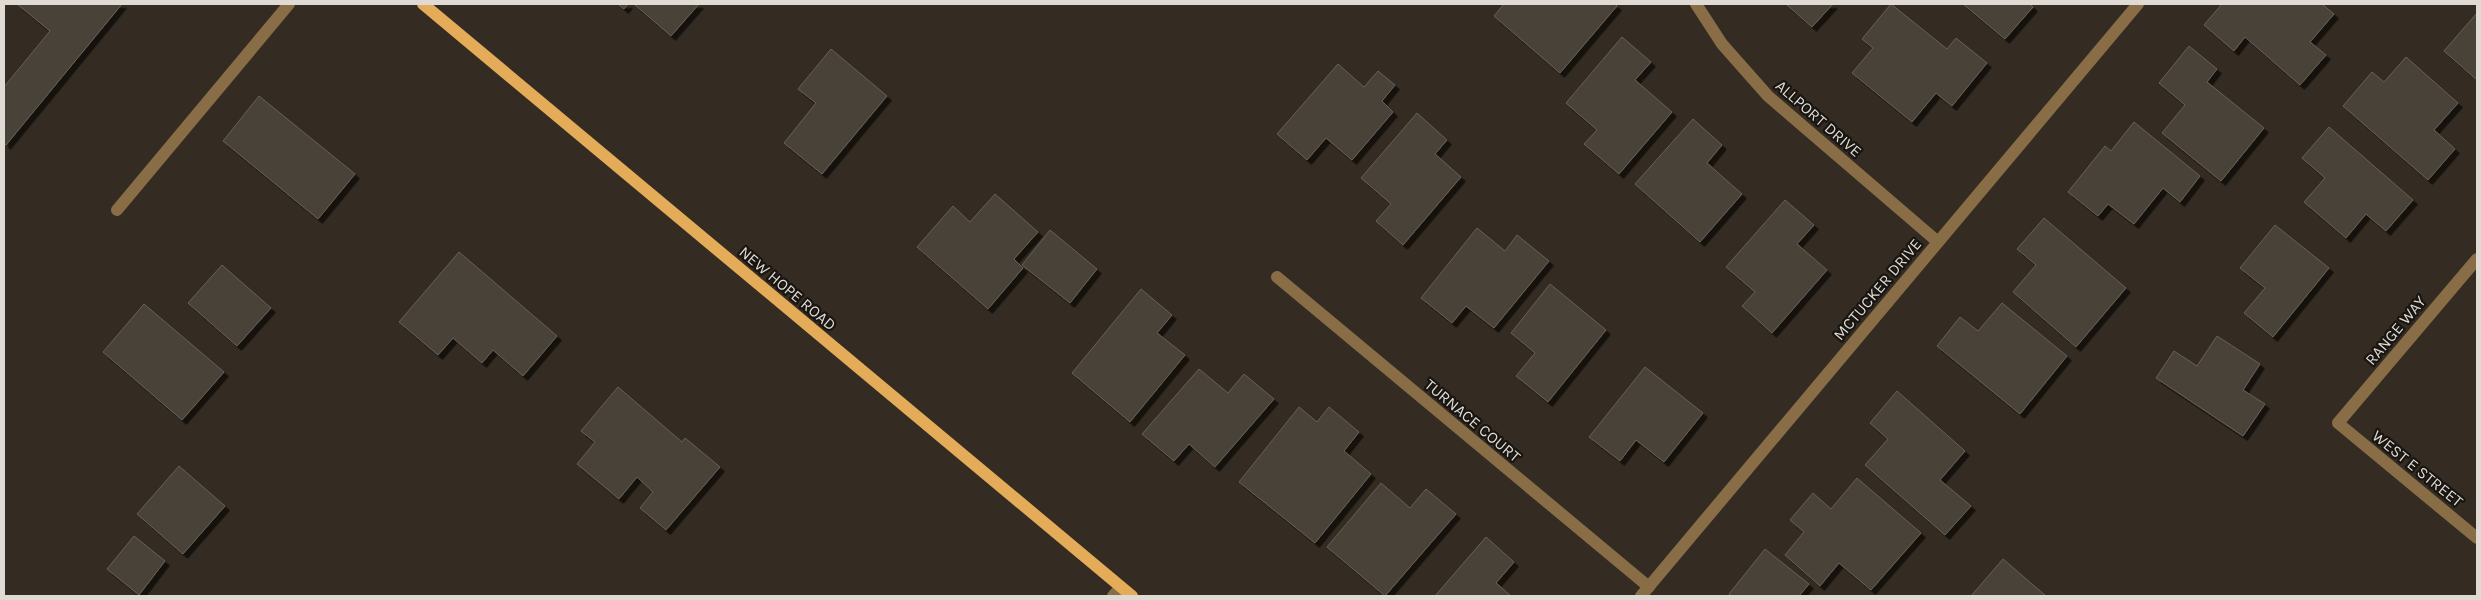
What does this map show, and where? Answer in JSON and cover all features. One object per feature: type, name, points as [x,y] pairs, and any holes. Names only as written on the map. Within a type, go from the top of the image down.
[{"type":"main road","name":"NEW HOPE ROAD","points":[[423,4],[1117,592],[1132,596]]},
{"type":"street","points":[[117,210],[289,4]]},
{"type":"street","name":"ALLPORT DRIVE","points":[[1696,4],[1722,44],[1768,96],[1938,242]]},
{"type":"street","name":"MCTUCKER DRIVE","points":[[1645,592],[2138,4]]},
{"type":"street","name":"RANGE WAY","points":[[2338,423],[2477,258]]},
{"type":"street","name":"TURNACE COURT","points":[[1277,277],[1645,592]]},
{"type":"street","name":"WEST E STREET","points":[[2338,423],[2477,538]]},
{"type":"building","points":[[17,4],[122,4],[6,145],[4,143],[4,87],[50,31]]},
{"type":"building","points":[[618,4],[628,4],[624,9]]},
{"type":"building","points":[[634,4],[699,4],[671,36]]},
{"type":"building","points":[[1504,4],[1615,4],[1617,6],[1560,73],[1494,16]]},
{"type":"building","points":[[1786,4],[1833,4],[1812,27]]},
{"type":"building","points":[[1891,4],[1947,49],[1956,38],[1987,63],[1952,106],[1936,93],[1912,122],[1852,73],[1873,48],[1862,39]]},
{"type":"building","points":[[1963,4],[2030,4],[2033,7],[2005,39]]},
{"type":"building","points":[[2222,4],[2322,4],[2334,14],[2310,42],[2326,55],[2300,85],[2245,37],[2234,51],[2204,25]]},
{"type":"building","points":[[2477,13],[2477,80],[2444,51]]},
{"type":"building","points":[[1622,37],[1651,62],[1635,80],[1672,112],[1619,174],[1584,144],[1597,130],[1566,103]]},
{"type":"building","points":[[2189,46],[2217,69],[2207,82],[2264,128],[2221,181],[2162,133],[2185,105],[2159,83]]},
{"type":"building","points":[[831,49],[887,96],[822,174],[784,143],[816,103],[798,89]]},
{"type":"building","points":[[2406,57],[2458,103],[2434,130],[2455,149],[2428,180],[2343,106],[2372,72],[2384,82]]},
{"type":"building","points":[[1338,64],[1364,87],[1378,71],[1395,85],[1382,101],[1393,112],[1352,160],[1326,138],[1307,160],[1277,134]]},
{"type":"building","points":[[259,96],[355,174],[318,219],[223,141]]},
{"type":"building","points":[[1417,113],[1447,140],[1435,154],[1461,177],[1403,245],[1376,221],[1391,204],[1361,178]]},
{"type":"building","points":[[1693,119],[1722,145],[1707,163],[1742,194],[1700,242],[1635,184]]},
{"type":"building","points":[[2134,122],[2200,176],[2180,202],[2163,188],[2134,224],[2108,204],[2098,216],[2068,192],[2105,146],[2111,151]]},
{"type":"building","points":[[2329,127],[2413,200],[2386,231],[2366,214],[2346,238],[2304,202],[2325,178],[2302,158]]},
{"type":"building","points":[[995,194],[1038,232],[1014,259],[1023,268],[988,309],[917,247],[953,206],[970,222]]},
{"type":"building","points":[[1785,200],[1814,225],[1797,244],[1827,270],[1772,333],[1742,306],[1755,292],[1726,267]]},
{"type":"building","points":[[2044,218],[2126,288],[2076,347],[2013,292],[2036,265],[2017,249]]},
{"type":"building","points":[[2275,225],[2329,268],[2273,337],[2244,313],[2265,288],[2240,268]]},
{"type":"building","points":[[1477,228],[1505,251],[1517,235],[1549,261],[1494,328],[1466,306],[1452,323],[1421,298]]},
{"type":"building","points":[[1050,230],[1097,269],[1070,303],[1022,265]]},
{"type":"building","points":[[459,252],[557,336],[523,376],[493,350],[482,363],[453,338],[438,355],[399,322]]},
{"type":"building","points":[[222,265],[271,308],[237,346],[188,303]]},
{"type":"building","points":[[1550,284],[1606,330],[1548,402],[1516,376],[1535,353],[1511,333]]},
{"type":"building","points":[[1141,289],[1172,315],[1157,333],[1185,355],[1130,422],[1072,373]]},
{"type":"building","points":[[2002,303],[2067,356],[2020,414],[1937,346],[1960,317],[1978,331]]},
{"type":"building","points":[[144,304],[224,372],[182,420],[103,352]]},
{"type":"building","points":[[2217,336],[2260,364],[2243,390],[2265,404],[2243,436],[2156,378],[2174,351],[2197,366]]},
{"type":"building","points":[[1645,367],[1703,413],[1664,462],[1636,440],[1620,461],[1589,437]]},
{"type":"building","points":[[1199,369],[1228,393],[1244,374],[1274,399],[1215,467],[1189,444],[1174,461],[1142,434]]},
{"type":"building","points":[[618,387],[682,442],[685,438],[720,467],[666,530],[640,508],[653,492],[637,477],[619,499],[577,464],[595,442],[581,431]]},
{"type":"building","points":[[1897,391],[1965,451],[1940,480],[1971,506],[1945,535],[1865,465],[1888,439],[1870,423]]},
{"type":"building","points":[[1299,407],[1317,422],[1329,407],[1359,432],[1344,451],[1371,474],[1315,543],[1239,482]]},
{"type":"building","points":[[179,466],[225,506],[183,554],[137,514]]},
{"type":"building","points":[[1857,478],[1921,533],[1871,590],[1839,563],[1820,586],[1785,555],[1804,532],[1790,520],[1813,493],[1831,509]]},
{"type":"building","points":[[1381,483],[1410,508],[1426,489],[1456,514],[1385,596],[1327,547]]},
{"type":"building","points":[[134,536],[165,561],[139,595],[107,569]]},
{"type":"building","points":[[1486,537],[1514,562],[1496,583],[1511,596],[1435,596]]},
{"type":"building","points":[[1765,549],[1809,584],[1799,596],[1731,596],[1729,594]]},
{"type":"building","points":[[2003,559],[2046,596],[1971,596]]}]
